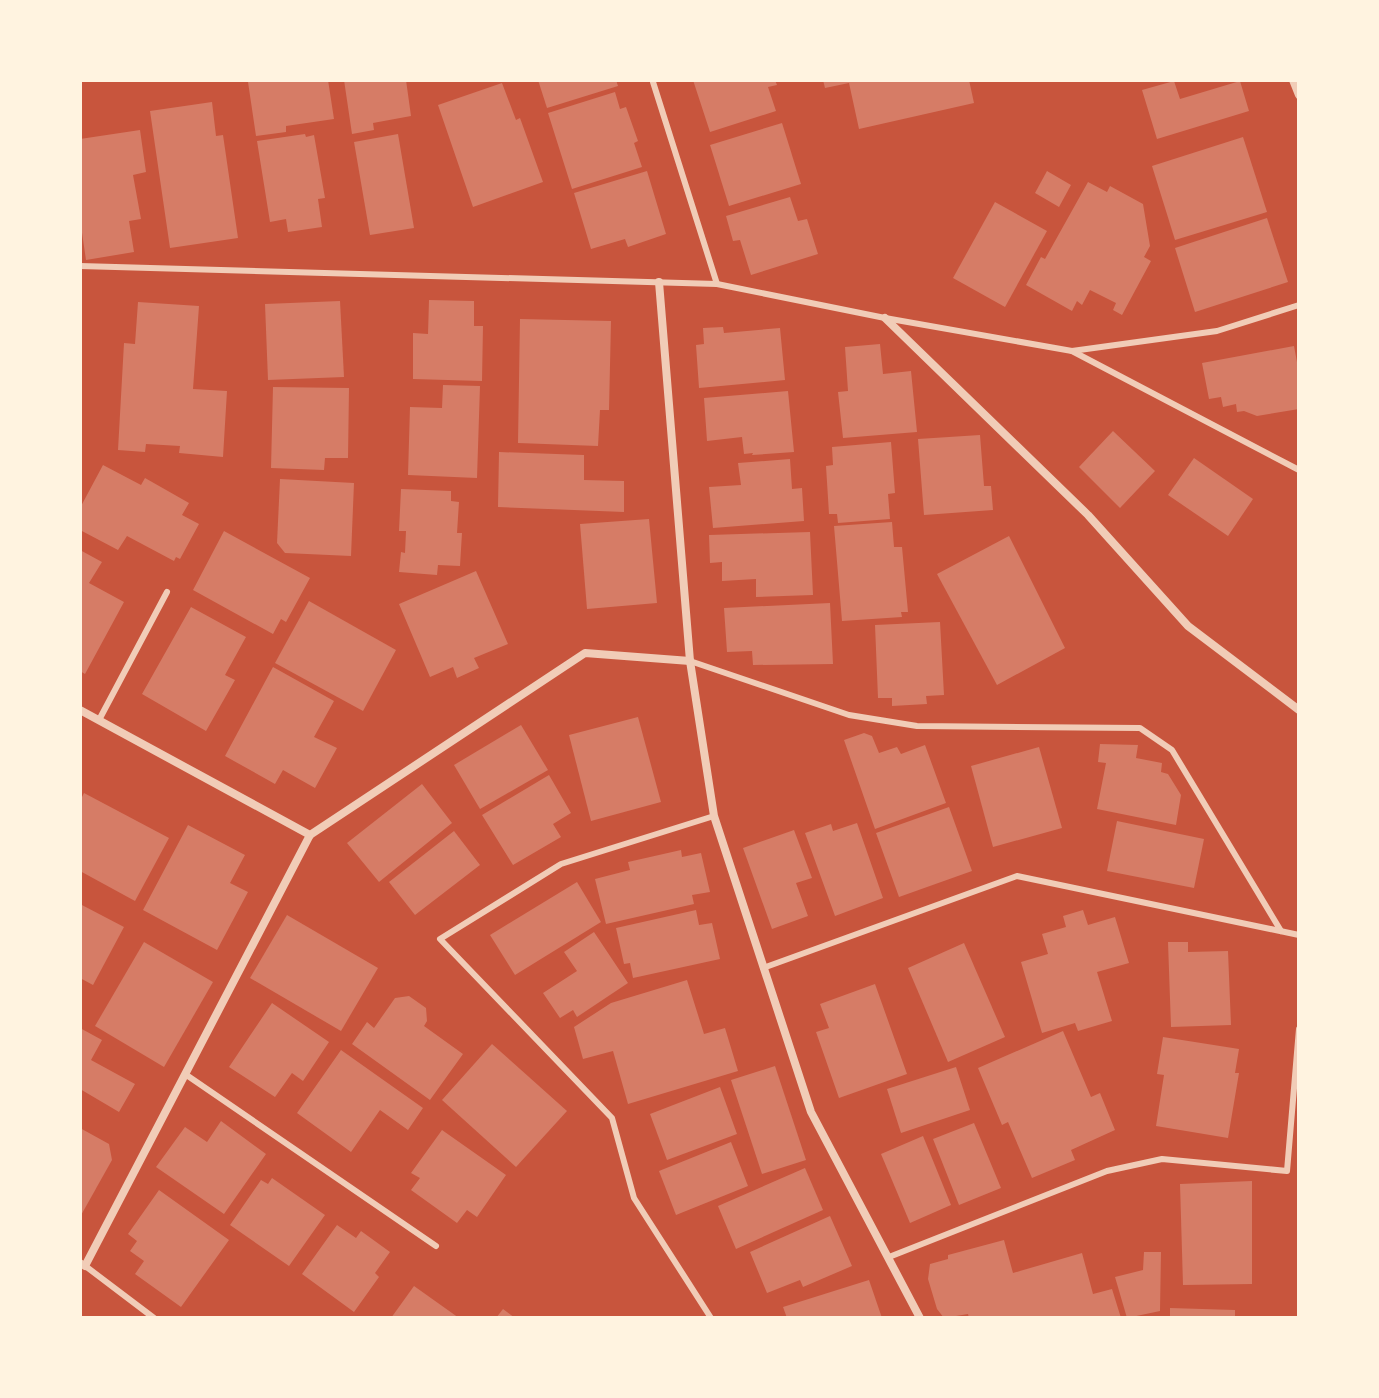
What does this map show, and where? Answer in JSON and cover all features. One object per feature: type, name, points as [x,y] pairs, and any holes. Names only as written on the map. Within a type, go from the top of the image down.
[{"type":"street","points":[[1293,80],[1299,95]]},
{"type":"street","points":[[659,282],[690,661],[714,816],[811,1112],[920,1318]]},
{"type":"street","points":[[885,318],[1088,515],[1188,626],[1299,710]]},
{"type":"street","points":[[82,1266],[310,835],[585,653],[690,661]]},
{"type":"street","points":[[80,710],[310,835]]},
{"type":"lane","points":[[653,82],[717,284]]},
{"type":"lane","points":[[80,266],[717,284],[1072,351],[1299,470]]},
{"type":"lane","points":[[1072,351],[1217,331],[1299,305]]},
{"type":"lane","points":[[99,720],[167,592]]},
{"type":"lane","points":[[690,661],[849,715],[917,726],[1140,728],[1172,750],[1281,931]]},
{"type":"lane","points":[[711,1318],[634,1198],[612,1118],[440,939],[561,864],[714,816]]},
{"type":"lane","points":[[763,968],[1017,876],[1299,935]]},
{"type":"lane","points":[[889,1257],[1107,1171],[1162,1159],[1287,1171],[1299,1029]]},
{"type":"lane","points":[[185,1074],[436,1246]]},
{"type":"lane","points":[[82,1266],[154,1318]]},
{"type":"building","points":[[328,80],[334,119],[286,126],[286,132],[256,136],[248,82]]},
{"type":"building","points":[[344,80],[406,80],[411,116],[373,123],[374,130],[352,134]]},
{"type":"building","points":[[538,80],[616,80],[618,86],[547,108]]},
{"type":"building","points":[[693,80],[775,80],[777,85],[768,87],[776,111],[710,132]]},
{"type":"building","points":[[823,80],[969,80],[974,103],[859,129],[849,83],[825,88]]},
{"type":"building","points":[[1174,81],[1180,99],[1240,81],[1249,111],[1157,139],[1142,90]]},
{"type":"building","points":[[502,83],[516,120],[520,118],[543,182],[473,207],[438,105]]},
{"type":"building","points":[[615,92],[620,109],[626,107],[638,141],[634,143],[642,167],[572,189],[548,113]]},
{"type":"building","points":[[212,102],[216,136],[223,135],[238,238],[170,248],[150,111]]},
{"type":"building","points":[[782,123],[801,184],[729,206],[710,145]]},
{"type":"building","points":[[140,130],[146,172],[133,175],[141,219],[129,221],[134,252],[86,260],[80,219],[80,139]]},
{"type":"building","points":[[305,134],[306,137],[314,135],[325,198],[318,199],[322,227],[288,232],[286,219],[270,222],[257,141]]},
{"type":"building","points":[[398,134],[414,228],[370,235],[354,142]]},
{"type":"building","points":[[1243,137],[1267,212],[1175,240],[1152,166]]},
{"type":"building","points":[[647,171],[666,234],[628,247],[625,239],[591,249],[574,193]]},
{"type":"building","points":[[1047,171],[1071,185],[1059,207],[1035,193]]},
{"type":"building","points":[[1088,182],[1107,192],[1110,186],[1143,204],[1150,246],[1144,257],[1151,261],[1122,315],[1113,310],[1116,303],[1090,290],[1082,305],[1077,301],[1072,311],[1026,285],[1041,257],[1045,259]]},
{"type":"building","points":[[790,197],[798,221],[807,219],[818,254],[751,275],[740,240],[733,241],[726,216]]},
{"type":"building","points":[[995,202],[1047,231],[1005,307],[953,278]]},
{"type":"building","points":[[1267,218],[1288,282],[1195,312],[1175,248]]},
{"type":"building","points":[[429,300],[474,301],[474,326],[483,326],[482,381],[413,379],[413,333],[428,334]]},
{"type":"building","points":[[340,301],[344,377],[268,380],[265,304]]},
{"type":"building","points":[[138,302],[199,306],[193,389],[227,391],[223,457],[179,453],[180,446],[146,444],[145,452],[118,450],[124,343],[135,344]]},
{"type":"building","points":[[520,319],[611,321],[609,410],[600,410],[598,446],[518,443]]},
{"type":"building","points":[[723,327],[724,333],[780,328],[785,380],[699,388],[696,345],[704,344],[703,328]]},
{"type":"building","points":[[880,344],[883,374],[911,371],[917,432],[843,438],[838,392],[848,391],[845,347]]},
{"type":"building","points":[[1294,346],[1299,373],[1299,409],[1257,416],[1237,412],[1236,404],[1223,407],[1221,397],[1209,399],[1202,363]]},
{"type":"building","points":[[443,385],[480,386],[477,478],[408,475],[410,407],[442,408]]},
{"type":"building","points":[[273,387],[349,388],[348,458],[325,458],[324,470],[271,468]]},
{"type":"building","points":[[788,391],[794,452],[744,454],[742,437],[707,441],[704,398]]},
{"type":"building","points":[[1113,431],[1155,471],[1120,508],[1079,467]]},
{"type":"building","points":[[980,435],[984,486],[991,486],[993,510],[924,515],[918,439]]},
{"type":"building","points":[[891,442],[895,493],[888,494],[890,519],[838,523],[837,514],[829,514],[826,466],[833,465],[832,447]]},
{"type":"building","points":[[499,452],[584,455],[584,480],[624,481],[624,512],[498,507]]},
{"type":"building","points":[[1194,458],[1253,499],[1228,536],[1168,495]]},
{"type":"building","points":[[790,459],[792,489],[802,488],[804,521],[713,528],[709,487],[741,485],[738,463]]},
{"type":"building","points":[[103,465],[141,485],[145,478],[189,503],[182,515],[199,524],[180,559],[176,557],[174,561],[127,536],[118,550],[80,530],[80,508]]},
{"type":"building","points":[[280,479],[354,483],[351,556],[285,553],[277,543]]},
{"type":"building","points":[[401,489],[451,491],[451,501],[459,502],[457,533],[462,533],[460,566],[438,565],[437,575],[399,572],[401,552],[405,553],[406,531],[399,531]]},
{"type":"building","points":[[649,519],[657,603],[587,609],[580,524]]},
{"type":"building","points":[[892,522],[894,547],[902,547],[908,612],[901,612],[902,617],[842,621],[834,526]]},
{"type":"building","points":[[224,531],[310,578],[286,622],[281,619],[273,634],[193,590]]},
{"type":"building","points":[[810,532],[813,595],[756,597],[756,579],[722,581],[722,562],[710,563],[709,535]]},
{"type":"building","points":[[1009,536],[1065,648],[997,685],[937,574]]},
{"type":"building","points":[[80,550],[102,562],[89,583],[124,602],[85,674],[80,671]]},
{"type":"building","points":[[476,571],[508,644],[474,658],[479,668],[457,678],[453,667],[430,677],[399,604]]},
{"type":"building","points":[[309,601],[396,650],[363,711],[275,663]]},
{"type":"building","points":[[830,603],[833,664],[753,665],[752,651],[727,652],[724,608]]},
{"type":"building","points":[[191,607],[246,637],[225,675],[235,680],[206,731],[142,694]]},
{"type":"building","points":[[940,622],[944,695],[926,696],[927,704],[892,706],[892,698],[878,698],[875,625]]},
{"type":"building","points":[[273,667],[334,701],[314,737],[337,748],[315,788],[283,770],[275,784],[225,756]]},
{"type":"building","points":[[638,717],[661,802],[591,821],[569,735]]},
{"type":"building","points":[[521,725],[548,770],[480,809],[454,765]]},
{"type":"building","points":[[864,733],[872,736],[879,753],[897,747],[901,754],[925,745],[946,803],[875,829],[844,740]]},
{"type":"building","points":[[1100,744],[1138,745],[1136,758],[1162,763],[1161,772],[1168,774],[1181,795],[1176,825],[1097,809],[1106,763],[1098,762]]},
{"type":"building","points":[[1039,747],[1062,828],[993,847],[971,766]]},
{"type":"building","points":[[549,775],[571,813],[553,824],[561,837],[513,865],[482,815]]},
{"type":"building","points":[[422,784],[452,823],[379,882],[347,843]]},
{"type":"building","points":[[84,793],[169,838],[135,901],[80,871],[80,801]]},
{"type":"building","points":[[949,807],[972,871],[899,897],[876,833]]},
{"type":"building","points":[[1117,821],[1204,839],[1194,888],[1107,871]]},
{"type":"building","points":[[857,823],[883,898],[835,916],[805,833],[831,824],[833,831]]},
{"type":"building","points":[[188,825],[245,855],[230,883],[248,892],[217,950],[143,910]]},
{"type":"building","points":[[794,830],[812,878],[796,883],[808,916],[772,929],[743,848]]},
{"type":"building","points":[[454,831],[480,865],[415,915],[389,882]]},
{"type":"building","points":[[681,850],[682,857],[701,853],[710,892],[692,895],[694,904],[606,924],[595,879],[630,870],[628,862]]},
{"type":"building","points":[[577,882],[601,922],[515,975],[490,935]]},
{"type":"building","points":[[80,904],[124,927],[93,985],[80,978]]},
{"type":"building","points":[[696,910],[699,925],[712,923],[720,959],[633,978],[630,963],[624,964],[616,928]]},
{"type":"building","points":[[1083,910],[1088,925],[1115,917],[1129,963],[1097,972],[1112,1021],[1078,1031],[1075,1023],[1042,1033],[1021,962],[1048,954],[1042,934],[1066,927],[1063,916]]},
{"type":"building","points":[[287,915],[378,968],[341,1031],[250,978]]},
{"type":"building","points":[[594,932],[628,983],[577,1017],[573,1010],[560,1018],[543,993],[577,971],[564,952]]},
{"type":"building","points":[[144,942],[213,982],[164,1067],[95,1026]]},
{"type":"building","points":[[1168,942],[1188,942],[1188,952],[1228,951],[1231,1025],[1171,1027]]},
{"type":"building","points":[[964,943],[1005,1037],[948,1062],[908,968]]},
{"type":"building","points":[[687,980],[704,1034],[725,1028],[738,1071],[628,1104],[613,1051],[583,1059],[574,1027],[611,1003]]},
{"type":"building","points":[[875,984],[907,1074],[839,1098],[816,1032],[829,1028],[820,1004]]},
{"type":"building","points":[[409,996],[426,1008],[427,1021],[424,1026],[463,1054],[430,1100],[352,1044],[367,1022],[374,1028],[395,998]]},
{"type":"building","points":[[272,1003],[329,1042],[303,1081],[292,1073],[275,1097],[229,1067]]},
{"type":"building","points":[[80,1028],[102,1040],[91,1060],[135,1084],[119,1112],[80,1089]]},
{"type":"building","points":[[1063,1031],[1091,1097],[1100,1093],[1115,1130],[1071,1150],[1075,1160],[1032,1178],[1008,1122],[1002,1125],[978,1068]]},
{"type":"building","points":[[1163,1037],[1239,1049],[1235,1073],[1239,1073],[1228,1138],[1156,1126],[1164,1075],[1157,1074]]},
{"type":"building","points":[[492,1044],[567,1111],[516,1167],[442,1100]]},
{"type":"building","points":[[341,1050],[423,1108],[408,1130],[380,1110],[351,1152],[297,1113]]},
{"type":"building","points":[[775,1066],[806,1160],[762,1174],[731,1080]]},
{"type":"building","points":[[956,1067],[970,1110],[901,1133],[887,1089]]},
{"type":"building","points":[[720,1087],[737,1134],[667,1160],[650,1114]]},
{"type":"building","points":[[221,1121],[266,1154],[224,1214],[156,1167],[185,1127],[207,1142]]},
{"type":"building","points":[[974,1123],[1001,1188],[959,1205],[933,1139]]},
{"type":"building","points":[[80,1128],[109,1144],[112,1160],[80,1217]]},
{"type":"building","points":[[442,1130],[506,1175],[477,1217],[467,1210],[457,1223],[411,1190],[420,1178],[411,1173]]},
{"type":"building","points":[[923,1136],[951,1205],[910,1223],[881,1154]]},
{"type":"building","points":[[731,1142],[748,1186],[676,1215],[659,1171]]},
{"type":"building","points":[[805,1168],[823,1210],[736,1249],[718,1206]]},
{"type":"building","points":[[272,1178],[325,1215],[289,1266],[230,1225],[261,1180],[268,1184]]},
{"type":"building","points":[[1252,1181],[1252,1284],[1183,1285],[1180,1184]]},
{"type":"building","points":[[159,1190],[229,1240],[181,1307],[135,1274],[144,1261],[130,1251],[137,1241],[128,1234]]},
{"type":"building","points":[[830,1216],[852,1266],[803,1287],[800,1280],[767,1293],[750,1252]]},
{"type":"building","points":[[337,1225],[356,1238],[361,1231],[390,1252],[375,1273],[379,1277],[354,1312],[302,1274]]},
{"type":"building","points":[[1004,1240],[1013,1273],[1082,1253],[1093,1294],[1112,1289],[1121,1318],[969,1318],[968,1314],[944,1318],[937,1309],[928,1279],[930,1264],[948,1259],[948,1255]]},
{"type":"building","points":[[1144,1252],[1161,1252],[1160,1311],[1127,1318],[1115,1277],[1143,1270]]},
{"type":"building","points":[[869,1280],[882,1318],[787,1318],[783,1307]]},
{"type":"building","points":[[414,1286],[459,1318],[391,1318]]},
{"type":"building","points":[[1170,1308],[1235,1310],[1235,1318],[1170,1318]]},
{"type":"building","points":[[503,1309],[515,1318],[496,1318]]}]
